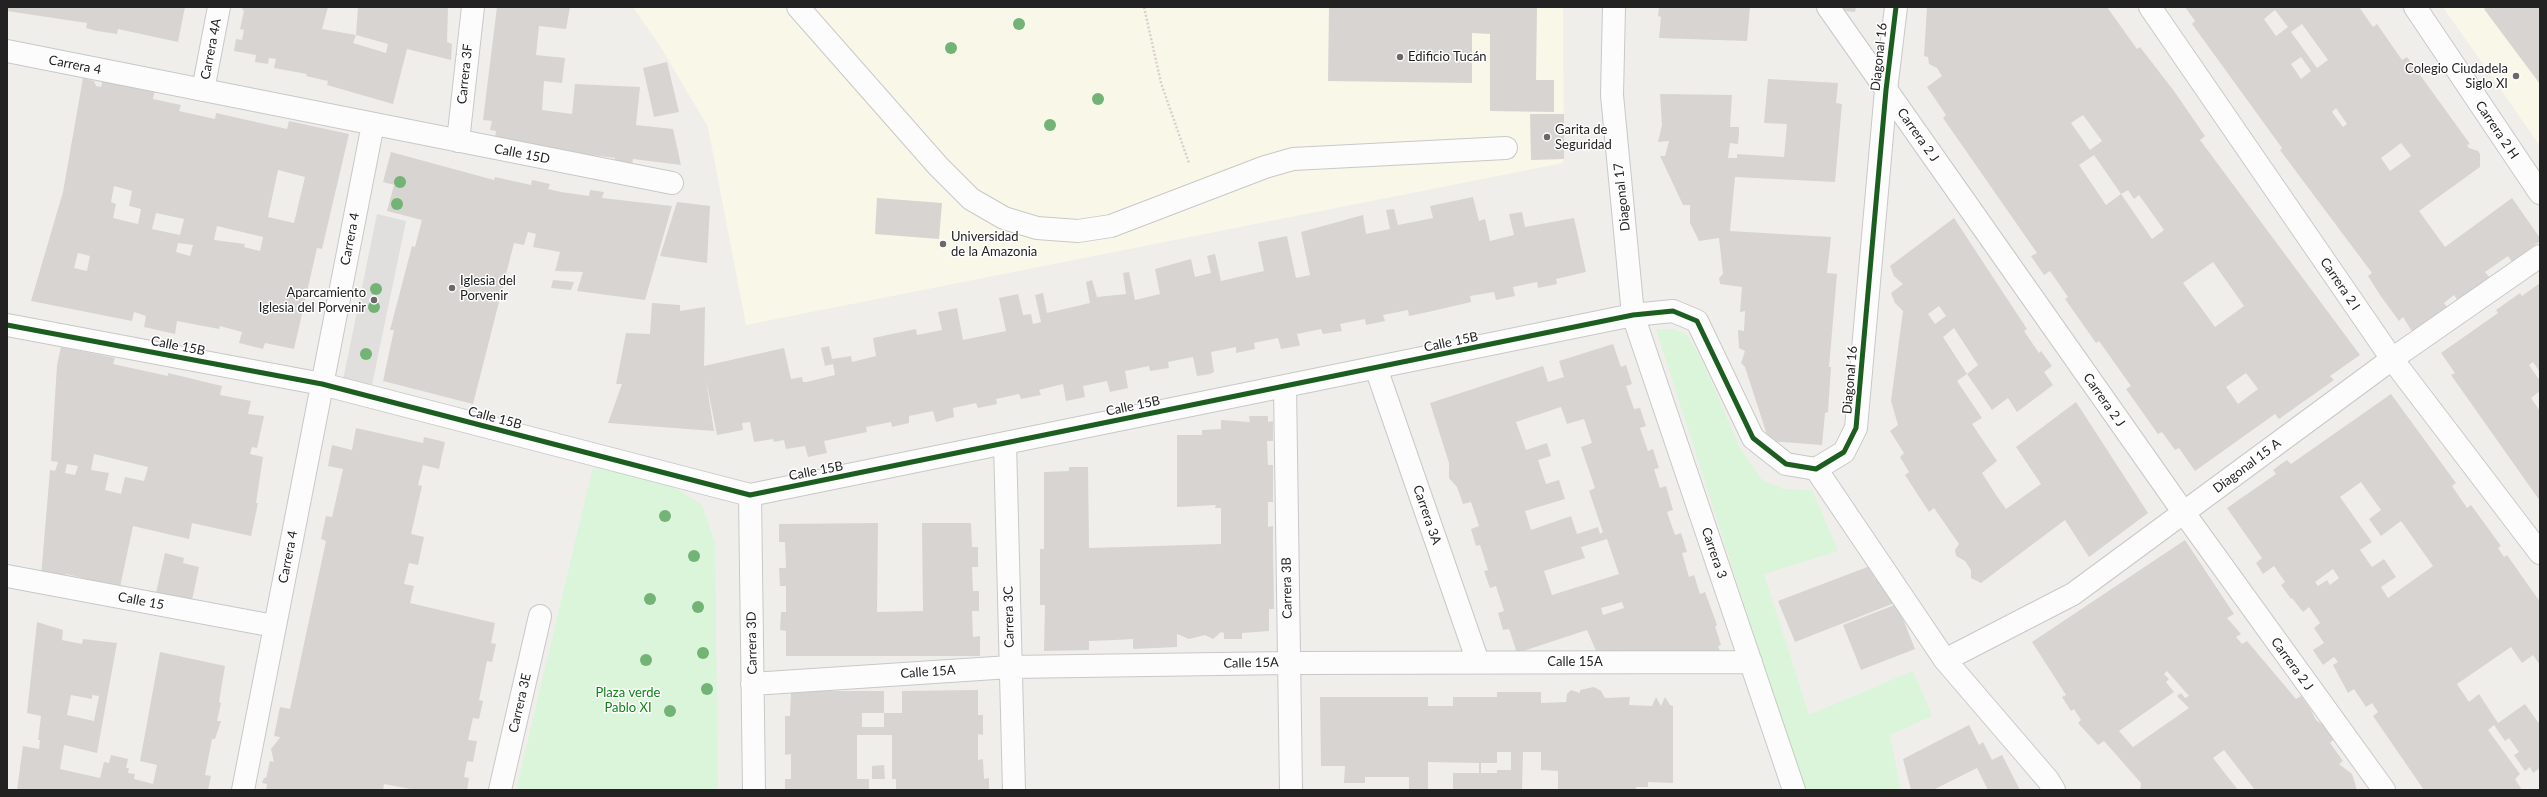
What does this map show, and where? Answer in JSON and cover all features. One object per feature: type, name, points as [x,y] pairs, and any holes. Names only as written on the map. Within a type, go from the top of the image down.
[{"type":"street","name":"Carrera 4A","points":[[203,90],[219,7]]},
{"type":"street","name":"Carrera 3F","points":[[458,141],[473,7]]},
{"type":"street","points":[[798,7],[938,166],[971,199],[1004,218],[1037,228],[1078,231],[1111,226],[1293,159],[1506,148]]},
{"type":"street","name":"Diagonal 17","points":[[1614,7],[1612,95],[1633,315]]},
{"type":"street","name":"Carrera 2 J","points":[[1828,7],[2184,513],[2384,790]]},
{"type":"street","name":"Diagonal 16","points":[[1816,469],[1844,452],[1856,428],[1886,90],[1896,7]]},
{"type":"street","name":"Carrera 2 I","points":[[2150,7],[2392,359],[2540,553]]},
{"type":"street","name":"Carrera 2 H","points":[[2414,7],[2540,193]]},
{"type":"street","name":"Carrera 4","points":[[7,51],[373,124],[242,790]]},
{"type":"street","name":"Calle 15D","points":[[373,124],[672,184]]},
{"type":"street","name":"Diagonal 15 A","points":[[1945,660],[2073,594],[2392,359],[2540,256]]},
{"type":"street","points":[[1633,315],[1673,311],[1697,321],[1753,438],[1786,464],[1816,469],[1945,660],[2048,780],[2054,790]]},
{"type":"street","name":"Calle 15B","points":[[7,325],[322,384],[750,495],[1633,315]]},
{"type":"street","name":"Carrera 3","points":[[1633,315],[1794,790]]},
{"type":"street","name":"Carrera 3A","points":[[1376,368],[1478,662]]},
{"type":"street","name":"Carrera 3B","points":[[1285,386],[1291,790]]},
{"type":"street","name":"Carrera 3C","points":[[1005,443],[1014,790]]},
{"type":"street","name":"Carrera 3D","points":[[750,495],[754,790]]},
{"type":"street","name":"Calle 15","points":[[7,576],[274,626]]},
{"type":"street","name":"Carrera 3E","points":[[500,790],[540,616]]},
{"type":"street","name":"Calle 15A","points":[[752,684],[1010,667],[1288,662],[1751,662]]},
{"type":"path","points":[[1144,7],[1168,108],[1200,192]]},
{"type":"shaded area","name":"Universidad de la Amazonia","points":[[633,7],[1563,7],[1564,159],[1563,163],[746,325],[708,127],[660,46]]},
{"type":"shaded area","name":"Colegio Ciudadela Siglo XI","points":[[2443,7],[2540,7],[2540,146]]},
{"type":"shaded area","name":"Aparcamiento Iglesia del Porvenir","points":[[377,214],[406,221],[372,385],[343,380]]},
{"type":"green space","points":[[1656,329],[1672,329],[1686,334],[1702,360],[1740,448],[1763,481],[1784,489],[1812,490],[1838,551],[1764,574],[1809,715],[1913,671],[1932,716],[1890,735],[1901,790],[1799,790],[1766,704],[1755,638]]},
{"type":"green space","name":"Plaza verde Pablo XI","points":[[593,467],[671,485],[702,505],[715,543],[718,790],[516,790]]},
{"type":"building","points":[[7,7],[185,7],[178,42],[118,29],[117,34],[97,31],[86,28],[87,23],[7,11]]},
{"type":"building","points":[[241,7],[328,7],[322,29],[356,35],[358,7],[448,7],[447,42],[452,44],[451,60],[407,49],[393,104],[327,85],[328,81],[306,76],[307,74],[274,68],[276,59],[269,58],[268,64],[255,62],[256,55],[234,51],[236,39],[242,40],[244,30],[240,29],[244,11]],"holes":[[[356,35],[388,44],[386,53],[353,43]]]},
{"type":"building","points":[[497,7],[570,7],[566,29],[539,26],[536,55],[565,58],[562,83],[544,81],[542,110],[572,114],[575,84],[640,87],[636,125],[673,129],[681,165],[633,159],[632,165],[615,163],[615,158],[592,155],[592,161],[494,144],[496,131],[490,130],[492,121],[483,120]]},
{"type":"building","name":"Edificio Tucán","points":[[1329,7],[1537,7],[1536,80],[1554,80],[1554,112],[1490,111],[1490,34],[1472,33],[1472,83],[1328,81]]},
{"type":"building","points":[[1659,7],[1750,7],[1747,41],[1659,38],[1661,17],[1658,16]]},
{"type":"building","points":[[1842,7],[1856,7],[1855,12],[1845,11]]},
{"type":"building","points":[[1927,7],[2107,7],[2137,49],[2140,47],[2174,91],[2205,136],[2200,140],[2360,355],[2330,376],[2334,380],[2279,419],[2275,414],[2195,471],[2179,448],[2175,450],[2162,432],[2158,434],[2126,389],[2131,386],[2099,341],[2096,343],[2065,299],[2068,297],[2050,271],[2044,275],[2031,256],[2037,253],[1943,118],[1946,115],[1927,87],[1942,76],[1937,68],[1929,64],[1928,57],[1924,56]],"holes":[[[2083,115],[2102,141],[2090,150],[2071,123]],[[2094,155],[2121,194],[2106,205],[2079,165]],[[2128,190],[2134,199],[2139,195],[2164,230],[2152,239],[2121,194]],[[2213,262],[2244,306],[2215,327],[2183,283]],[[2246,373],[2258,389],[2238,404],[2226,387]]]},
{"type":"building","points":[[2185,7],[2359,7],[2373,27],[2377,24],[2402,60],[2407,57],[2470,144],[2467,145],[2469,148],[2478,151],[2480,154],[2480,167],[2419,211],[2445,247],[2512,198],[2540,238],[2540,241],[2512,262],[2508,256],[2485,272],[2490,278],[2458,301],[2454,295],[2444,303],[2448,308],[2413,333],[2403,317],[2399,321],[2380,295],[2368,276],[2372,273],[2280,150],[2282,148],[2192,24],[2195,21]],"holes":[[[2275,10],[2288,27],[2276,36],[2264,19]],[[2302,24],[2328,60],[2317,68],[2291,32]],[[2301,57],[2311,71],[2301,79],[2291,64]],[[2336,108],[2347,124],[2343,127],[2332,112]],[[2401,143],[2411,156],[2390,171],[2381,158]]]},
{"type":"building","points":[[2487,7],[2540,7],[2540,84],[2484,9]]},
{"type":"building","points":[[667,62],[679,112],[654,117],[643,68]]},
{"type":"building","points":[[83,78],[94,81],[96,86],[101,87],[103,78],[155,90],[153,99],[181,105],[179,111],[215,119],[216,113],[287,129],[289,121],[349,134],[322,249],[317,248],[294,349],[265,343],[263,349],[239,343],[242,332],[220,326],[219,329],[177,321],[175,334],[144,327],[146,316],[134,312],[132,321],[31,301],[63,192]],"holes":[[[278,170],[305,177],[294,223],[268,217]],[[114,186],[132,191],[129,206],[141,209],[138,224],[113,218],[116,204],[111,202]],[[156,213],[184,219],[180,235],[152,229]],[[217,226],[263,237],[260,251],[244,247],[245,244],[214,240]],[[178,243],[193,245],[190,256],[176,252]],[[78,253],[90,256],[87,271],[74,268]]]},
{"type":"building","points":[[1768,79],[1838,83],[1836,103],[1842,104],[1835,182],[1735,177],[1730,231],[1831,237],[1827,273],[1837,274],[1829,367],[1831,367],[1828,412],[1825,413],[1822,445],[1769,441],[1745,367],[1741,363],[1745,351],[1739,348],[1738,330],[1744,331],[1745,311],[1740,312],[1742,287],[1720,284],[1719,278],[1723,274],[1719,238],[1699,241],[1690,223],[1690,205],[1683,205],[1660,156],[1665,156],[1669,141],[1658,142],[1662,125],[1660,94],[1732,95],[1730,127],[1739,127],[1739,132],[1738,144],[1730,143],[1728,158],[1737,158],[1737,154],[1784,157],[1787,124],[1764,123]]},
{"type":"building","name":"Garita de Seguridad","points":[[1530,114],[1564,114],[1564,159],[1531,160]]},
{"type":"building","points":[[391,152],[494,180],[495,177],[531,185],[532,180],[550,184],[548,189],[561,192],[589,196],[590,190],[604,192],[602,198],[672,206],[645,300],[577,291],[583,272],[555,271],[560,252],[533,247],[536,234],[528,232],[524,245],[514,243],[473,404],[383,381],[394,330],[390,330],[412,246],[415,247],[422,220],[387,211],[394,185],[383,182]]},
{"type":"building","points":[[1473,197],[1479,221],[1485,219],[1490,241],[1514,235],[1509,214],[1522,212],[1525,227],[1574,218],[1586,272],[1556,279],[1557,284],[1538,288],[1537,282],[1513,287],[1515,296],[1496,300],[1494,292],[1470,296],[1471,302],[1428,312],[1409,316],[1408,310],[1383,315],[1385,321],[1366,325],[1365,319],[1340,324],[1342,331],[1323,334],[1321,329],[1297,334],[1300,345],[1298,346],[1281,349],[1278,338],[1254,343],[1255,349],[1236,353],[1236,347],[1211,352],[1214,372],[1210,374],[1197,376],[1193,357],[1168,362],[1169,368],[1150,371],[1149,366],[1125,371],[1128,388],[1110,392],[1107,381],[1083,386],[1085,397],[1066,401],[1063,384],[1039,390],[1041,395],[1021,399],[1019,394],[996,399],[997,404],[978,408],[976,403],[953,408],[954,417],[936,422],[933,411],[909,416],[909,423],[892,427],[891,422],[866,427],[867,432],[824,441],[827,453],[808,457],[805,446],[786,449],[784,440],[774,442],[773,439],[754,442],[750,422],[742,423],[743,430],[717,435],[706,380],[714,431],[608,423],[622,384],[616,384],[626,333],[650,334],[652,303],[680,305],[680,311],[705,307],[704,366],[784,348],[791,379],[802,377],[803,382],[807,382],[835,375],[833,364],[825,366],[821,348],[829,346],[832,359],[851,356],[852,362],[876,356],[873,338],[916,329],[917,335],[942,330],[938,312],[957,308],[963,340],[1006,331],[999,298],[1018,294],[1023,315],[1031,314],[1033,324],[1041,322],[1035,295],[1043,293],[1047,313],[1090,303],[1086,282],[1092,280],[1097,297],[1126,294],[1123,273],[1129,272],[1135,300],[1160,294],[1155,269],[1191,259],[1195,277],[1211,273],[1207,256],[1215,254],[1221,281],[1264,271],[1258,242],[1287,236],[1296,278],[1310,275],[1301,232],[1363,215],[1366,234],[1390,229],[1386,210],[1394,209],[1398,225],[1433,218],[1430,206]]},
{"type":"building","points":[[877,198],[942,203],[939,239],[875,234]]},
{"type":"building","points":[[677,202],[710,206],[707,263],[660,256]]},
{"type":"building","points":[[1954,218],[2027,329],[2024,331],[2039,353],[2041,351],[2052,366],[2044,372],[2053,385],[2017,412],[2008,398],[1992,410],[1967,374],[1957,381],[1982,418],[1972,424],[1997,461],[1982,473],[2006,509],[2041,484],[2016,447],[2076,402],[2148,513],[2089,557],[2065,520],[1981,583],[1971,578],[1971,570],[1965,561],[1956,556],[1955,550],[1959,544],[1934,508],[1929,512],[1905,475],[1909,472],[1900,457],[1904,453],[1890,431],[1898,425],[1891,401],[1903,311],[1895,303],[1891,293],[1903,284],[1894,276],[1890,266]],"holes":[[[1939,306],[1946,316],[1935,324],[1928,314]],[[1954,328],[1978,365],[1967,374],[1943,337]]]},
{"type":"building","points":[[553,280],[574,282],[571,290],[551,288]]},
{"type":"building","points":[[2540,283],[2540,372],[2533,362],[2529,365],[2540,381],[2540,391],[2531,398],[2540,411],[2540,501],[2451,375],[2455,373],[2441,353],[2498,313],[2496,310],[2520,293],[2522,296]]},
{"type":"building","points":[[1613,344],[1621,367],[1626,365],[1632,384],[1626,386],[1634,409],[1640,408],[1646,426],[1640,428],[1648,451],[1653,449],[1659,468],[1654,469],[1660,488],[1666,486],[1673,510],[1667,512],[1675,535],[1681,533],[1687,552],[1682,553],[1689,577],[1694,575],[1700,594],[1705,592],[1716,622],[1717,626],[1715,626],[1721,645],[1718,646],[1721,653],[1597,653],[1587,630],[1517,653],[1509,629],[1503,630],[1498,613],[1504,611],[1496,586],[1490,588],[1484,571],[1488,570],[1480,545],[1476,546],[1471,529],[1479,526],[1471,502],[1463,504],[1457,487],[1449,478],[1449,463],[1430,403],[1543,366],[1548,382],[1564,377],[1559,361]],"holes":[[[1561,407],[1567,424],[1584,419],[1592,443],[1581,447],[1595,488],[1589,491],[1603,532],[1600,534],[1598,527],[1577,534],[1571,516],[1531,530],[1525,511],[1565,499],[1559,480],[1546,484],[1538,460],[1551,456],[1547,443],[1526,450],[1516,422]],[[1607,539],[1619,574],[1552,595],[1544,571],[1585,558],[1581,547]],[[1622,602],[1624,608],[1603,615],[1601,608]]]},
{"type":"building","points":[[61,347],[115,358],[113,364],[168,376],[168,373],[222,386],[220,395],[251,401],[248,414],[264,416],[257,448],[252,447],[250,454],[263,457],[256,503],[258,503],[251,536],[192,523],[189,539],[133,526],[120,587],[66,574],[64,582],[41,577],[50,470],[55,471],[58,462],[51,461],[57,365]],"holes":[[[94,454],[148,467],[144,481],[125,477],[121,494],[105,490],[109,473],[91,470]],[[67,464],[78,466],[75,475],[65,473]]]},
{"type":"building","points":[[2391,394],[2456,483],[2452,486],[2467,508],[2471,505],[2501,546],[2498,548],[2504,557],[2507,555],[2540,602],[2540,665],[2533,655],[2522,663],[2511,647],[2457,684],[2469,702],[2479,694],[2498,723],[2525,704],[2540,725],[2540,768],[2533,773],[2530,767],[2525,771],[2514,755],[2519,752],[2509,738],[2505,741],[2494,725],[2488,730],[2520,774],[2515,779],[2522,790],[2424,790],[2373,716],[2378,712],[2372,703],[2366,707],[2354,689],[2348,693],[2333,665],[2338,662],[2334,657],[2323,665],[2313,650],[2324,643],[2314,628],[2320,623],[2309,607],[2303,612],[2292,598],[2291,599],[2281,585],[2285,582],[2274,566],[2263,574],[2256,563],[2262,558],[2227,508],[2276,474],[2273,470],[2281,464],[2287,460],[2291,464]],"holes":[[[2361,482],[2381,510],[2369,519],[2381,536],[2401,521],[2433,566],[2388,598],[2381,587],[2396,577],[2384,559],[2372,567],[2360,550],[2372,542],[2340,497]],[[2333,569],[2339,578],[2330,585],[2327,580],[2318,586],[2315,582]]]},
{"type":"building","points":[[1249,416],[1268,416],[1268,422],[1273,421],[1273,441],[1267,441],[1268,465],[1273,465],[1273,502],[1268,502],[1268,527],[1273,526],[1274,609],[1269,609],[1269,631],[1242,633],[1242,639],[1224,639],[1224,633],[1221,632],[1213,639],[1205,635],[1189,639],[1177,634],[1177,647],[1133,649],[1133,639],[1089,641],[1089,650],[1044,651],[1045,605],[1040,605],[1040,549],[1044,549],[1044,472],[1069,471],[1069,467],[1088,467],[1089,548],[1221,544],[1221,508],[1215,508],[1216,505],[1177,507],[1177,435],[1202,435],[1202,430],[1221,429],[1221,420],[1250,422]]},
{"type":"building","points":[[356,428],[423,443],[424,437],[445,442],[439,469],[423,465],[418,485],[422,486],[411,534],[424,537],[418,565],[409,563],[404,584],[414,586],[410,603],[495,623],[491,643],[496,644],[492,662],[487,661],[479,700],[483,701],[479,719],[473,718],[468,740],[477,741],[473,762],[467,761],[464,777],[469,778],[467,790],[416,790],[384,784],[383,790],[266,790],[267,784],[262,783],[264,778],[266,778],[270,761],[274,762],[271,749],[280,737],[274,736],[280,707],[290,709],[326,541],[321,539],[326,516],[332,517],[343,469],[328,466],[332,445],[352,450]]},
{"type":"building","points":[[878,523],[877,612],[923,611],[922,523],[971,523],[972,547],[978,547],[978,567],[972,567],[973,591],[979,591],[979,611],[972,611],[973,637],[980,636],[980,656],[786,656],[786,631],[780,630],[781,612],[786,612],[786,586],[780,586],[779,568],[786,568],[785,542],[779,542],[779,524]]},
{"type":"building","points":[[2185,540],[2234,614],[2227,618],[2241,634],[2236,637],[2242,644],[2247,641],[2296,699],[2301,696],[2316,720],[2323,725],[2334,739],[2330,743],[2343,761],[2339,764],[2352,774],[2357,790],[2255,790],[2224,750],[2213,758],[2238,790],[2140,790],[2141,783],[2104,741],[2098,745],[2078,723],[2081,720],[2074,709],[2071,711],[2062,697],[2066,695],[2032,642]],"holes":[[[2167,671],[2189,696],[2185,698],[2181,693],[2177,696],[2189,708],[2133,747],[2119,731],[2174,692],[2166,682],[2169,679],[2164,674]]]},
{"type":"building","points":[[165,553],[184,558],[183,563],[199,567],[191,605],[155,597]]},
{"type":"building","points":[[1870,566],[1875,579],[1879,577],[1897,602],[1795,642],[1778,601]]},
{"type":"building","points":[[1897,604],[1915,649],[1861,670],[1843,625]]},
{"type":"building","points":[[37,622],[63,630],[62,640],[82,644],[83,639],[117,643],[97,753],[64,745],[60,769],[100,778],[104,762],[109,763],[111,755],[128,759],[126,768],[129,768],[128,773],[135,774],[134,779],[153,784],[157,765],[140,761],[160,652],[225,666],[219,702],[221,703],[217,721],[221,721],[215,739],[212,739],[205,775],[211,776],[208,790],[17,790],[23,746],[39,749],[40,740],[38,740],[41,716],[27,713]],"holes":[[[71,695],[92,699],[92,695],[99,696],[94,721],[67,715]]]},
{"type":"building","points":[[1594,687],[1601,691],[1605,698],[1630,697],[1629,705],[1652,706],[1656,697],[1661,706],[1665,697],[1670,705],[1673,706],[1673,783],[1648,782],[1648,787],[1636,787],[1636,790],[1558,790],[1558,771],[1541,770],[1541,752],[1523,752],[1522,790],[1453,790],[1453,773],[1479,773],[1479,763],[1428,762],[1428,790],[1409,790],[1409,777],[1365,777],[1365,783],[1344,783],[1345,766],[1321,766],[1320,697],[1428,697],[1428,706],[1453,706],[1453,697],[1497,697],[1497,692],[1541,692],[1541,703],[1566,702],[1567,694],[1571,690],[1580,693],[1580,690]],"holes":[[[1497,752],[1511,752],[1511,770],[1497,770],[1497,773],[1481,773],[1481,763],[1497,763]]]},
{"type":"building","points":[[978,690],[978,715],[983,715],[983,735],[978,734],[978,760],[983,759],[984,779],[989,778],[989,790],[896,790],[896,779],[892,779],[892,735],[857,735],[857,779],[869,779],[869,790],[785,790],[785,779],[791,779],[791,754],[785,755],[785,716],[790,716],[791,691],[884,691],[884,713],[902,713],[902,691]],"holes":[[[862,713],[884,713],[884,727],[862,727]]]},
{"type":"building","points":[[1969,725],[1979,745],[1983,742],[1992,760],[2002,755],[2020,790],[1988,790],[1977,768],[1933,790],[1911,790],[1903,759]]},
{"type":"building","points":[[884,765],[885,779],[872,779],[872,766]]},
{"type":"cycle path","points":[[7,325],[322,384],[750,495],[1633,315],[1673,311],[1697,321],[1753,438],[1786,464],[1816,469],[1844,452],[1856,428],[1886,90],[1896,7]]},
{"type":"place","name":"Edificio Tucán","points":[[1400,57]]},
{"type":"place","name":"Colegio Ciudadela Siglo XI","points":[[2516,76]]},
{"type":"place","name":"Garita de Seguridad","points":[[1547,137]]},
{"type":"place","name":"Universidad de la Amazonia","points":[[943,244]]},
{"type":"place","name":"Iglesia del Porvenir","points":[[452,288]]},
{"type":"place","name":"Aparcamiento Iglesia del Porvenir","points":[[374,300]]}]
